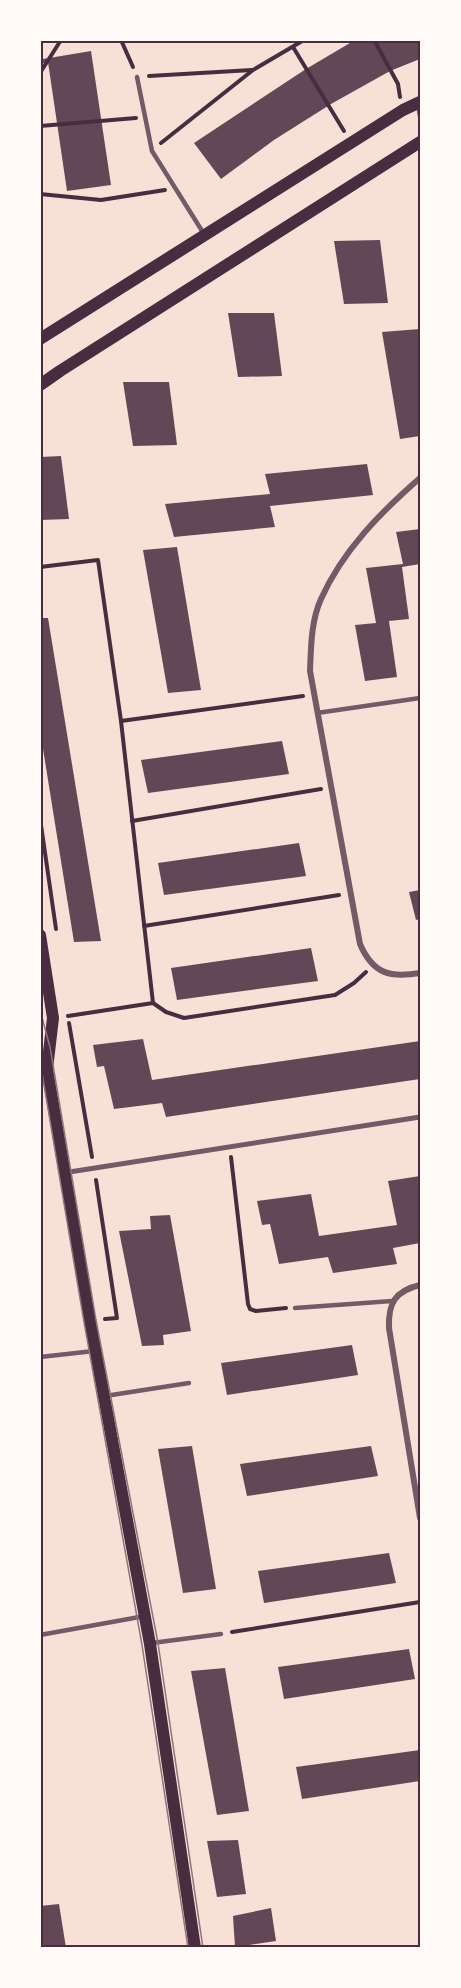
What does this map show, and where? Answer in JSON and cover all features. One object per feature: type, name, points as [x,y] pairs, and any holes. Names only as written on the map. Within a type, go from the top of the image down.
[{"type":"main road","points":[[40,339],[419,102]]},
{"type":"main road","points":[[40,385],[420,141]]},
{"type":"main road","points":[[40,935],[53,1018],[47,1069],[62,1173],[150,1644],[195,1947]]},
{"type":"main road","points":[[40,1058],[47,1069]]},
{"type":"street","points":[[420,478],[361,535],[320,599],[311,637],[310,671],[360,944],[373,965],[384,972],[400,976],[420,973]]},
{"type":"street","points":[[62,1173],[420,1117]]},
{"type":"street","points":[[420,1285],[404,1291],[392,1301],[388,1313],[420,1518]]},
{"type":"lane","points":[[137,77],[152,151],[205,237]]},
{"type":"lane","points":[[419,102],[420,116]]},
{"type":"lane","points":[[317,713],[420,698]]},
{"type":"lane","points":[[295,1308],[392,1301]]},
{"type":"lane","points":[[40,1357],[97,1351]]},
{"type":"lane","points":[[105,1396],[189,1383]]},
{"type":"lane","points":[[40,1635],[145,1616]]},
{"type":"lane","points":[[150,1644],[221,1634]]},
{"type":"path","points":[[40,73],[61,40]]},
{"type":"path","points":[[121,40],[137,77],[253,70]]},
{"type":"path","points":[[152,151],[253,70],[304,40]]},
{"type":"path","points":[[374,40],[398,84],[403,110]]},
{"type":"path","points":[[293,47],[352,143]]},
{"type":"path","points":[[40,126],[146,118]]},
{"type":"path","points":[[40,194],[101,200],[176,188]]},
{"type":"path","points":[[40,567],[98,560],[121,721],[153,1004]]},
{"type":"path","points":[[121,721],[314,694]]},
{"type":"path","points":[[132,821],[331,787]]},
{"type":"path","points":[[40,818],[57,934]]},
{"type":"path","points":[[144,926],[351,894]]},
{"type":"path","points":[[90,1321],[117,1318],[68,1016],[153,1004],[166,1012],[184,1018],[335,995],[354,983],[373,965]]},
{"type":"path","points":[[230,1147],[250,1309],[256,1311],[295,1308]]},
{"type":"path","points":[[221,1634],[420,1602]]},
{"type":"building","points":[[355,40],[420,40],[420,59],[390,71],[331,104],[274,140],[221,179],[194,143],[306,69]]},
{"type":"building","points":[[42,48],[43,59],[91,51],[111,185],[67,191],[48,62],[40,64]]},
{"type":"building","points":[[380,240],[388,303],[344,304],[334,241]]},
{"type":"building","points":[[228,313],[274,313],[282,376],[238,377]]},
{"type":"building","points":[[420,329],[420,436],[400,439],[382,332]]},
{"type":"building","points":[[123,382],[169,382],[177,445],[133,446]]},
{"type":"building","points":[[61,456],[69,519],[40,520],[40,457]]},
{"type":"building","points":[[367,464],[373,495],[270,506],[275,527],[174,537],[165,504],[270,494],[265,474]]},
{"type":"building","points":[[420,529],[420,564],[402,567],[409,619],[389,621],[397,677],[365,681],[355,625],[376,623],[366,568],[403,564],[396,532]]},
{"type":"building","points":[[177,547],[201,690],[168,693],[143,550]]},
{"type":"building","points":[[40,618],[48,618],[101,941],[74,942],[40,730]]},
{"type":"building","points":[[282,741],[289,774],[148,793],[141,760]]},
{"type":"building","points":[[299,843],[306,876],[164,895],[158,863]]},
{"type":"building","points":[[420,890],[420,919],[416,920],[409,892]]},
{"type":"building","points":[[311,948],[318,981],[177,1000],[171,968]]},
{"type":"building","points":[[143,1039],[152,1080],[420,1041],[420,1079],[166,1117],[162,1103],[114,1109],[104,1066],[97,1067],[93,1045]]},
{"type":"building","points":[[420,1176],[420,1243],[393,1248],[397,1264],[333,1273],[328,1257],[279,1264],[270,1224],[262,1225],[257,1201],[311,1194],[319,1236],[397,1225],[388,1181]]},
{"type":"building","points":[[170,1215],[191,1331],[163,1335],[164,1345],[142,1346],[119,1231],[151,1229],[150,1216]]},
{"type":"building","points":[[352,1345],[358,1375],[227,1395],[221,1363]]},
{"type":"building","points":[[192,1446],[216,1589],[183,1593],[158,1449]]},
{"type":"building","points":[[371,1446],[378,1476],[247,1496],[240,1464]]},
{"type":"building","points":[[389,1553],[396,1583],[264,1603],[258,1571]]},
{"type":"building","points":[[409,1649],[415,1679],[284,1699],[278,1667]]},
{"type":"building","points":[[225,1668],[249,1811],[217,1815],[191,1671]]},
{"type":"building","points":[[420,1750],[420,1781],[302,1799],[296,1767]]},
{"type":"building","points":[[238,1840],[246,1894],[217,1897],[207,1841]]},
{"type":"building","points":[[59,1904],[66,1948],[40,1948],[40,1906]]},
{"type":"building","points":[[271,1908],[276,1941],[235,1947],[233,1916]]},
{"type":"tram line","points":[[40,1010],[50,1047],[96,1320],[158,1643],[203,1948]]},
{"type":"tram line","points":[[40,1061],[142,1645],[188,1948]]}]
